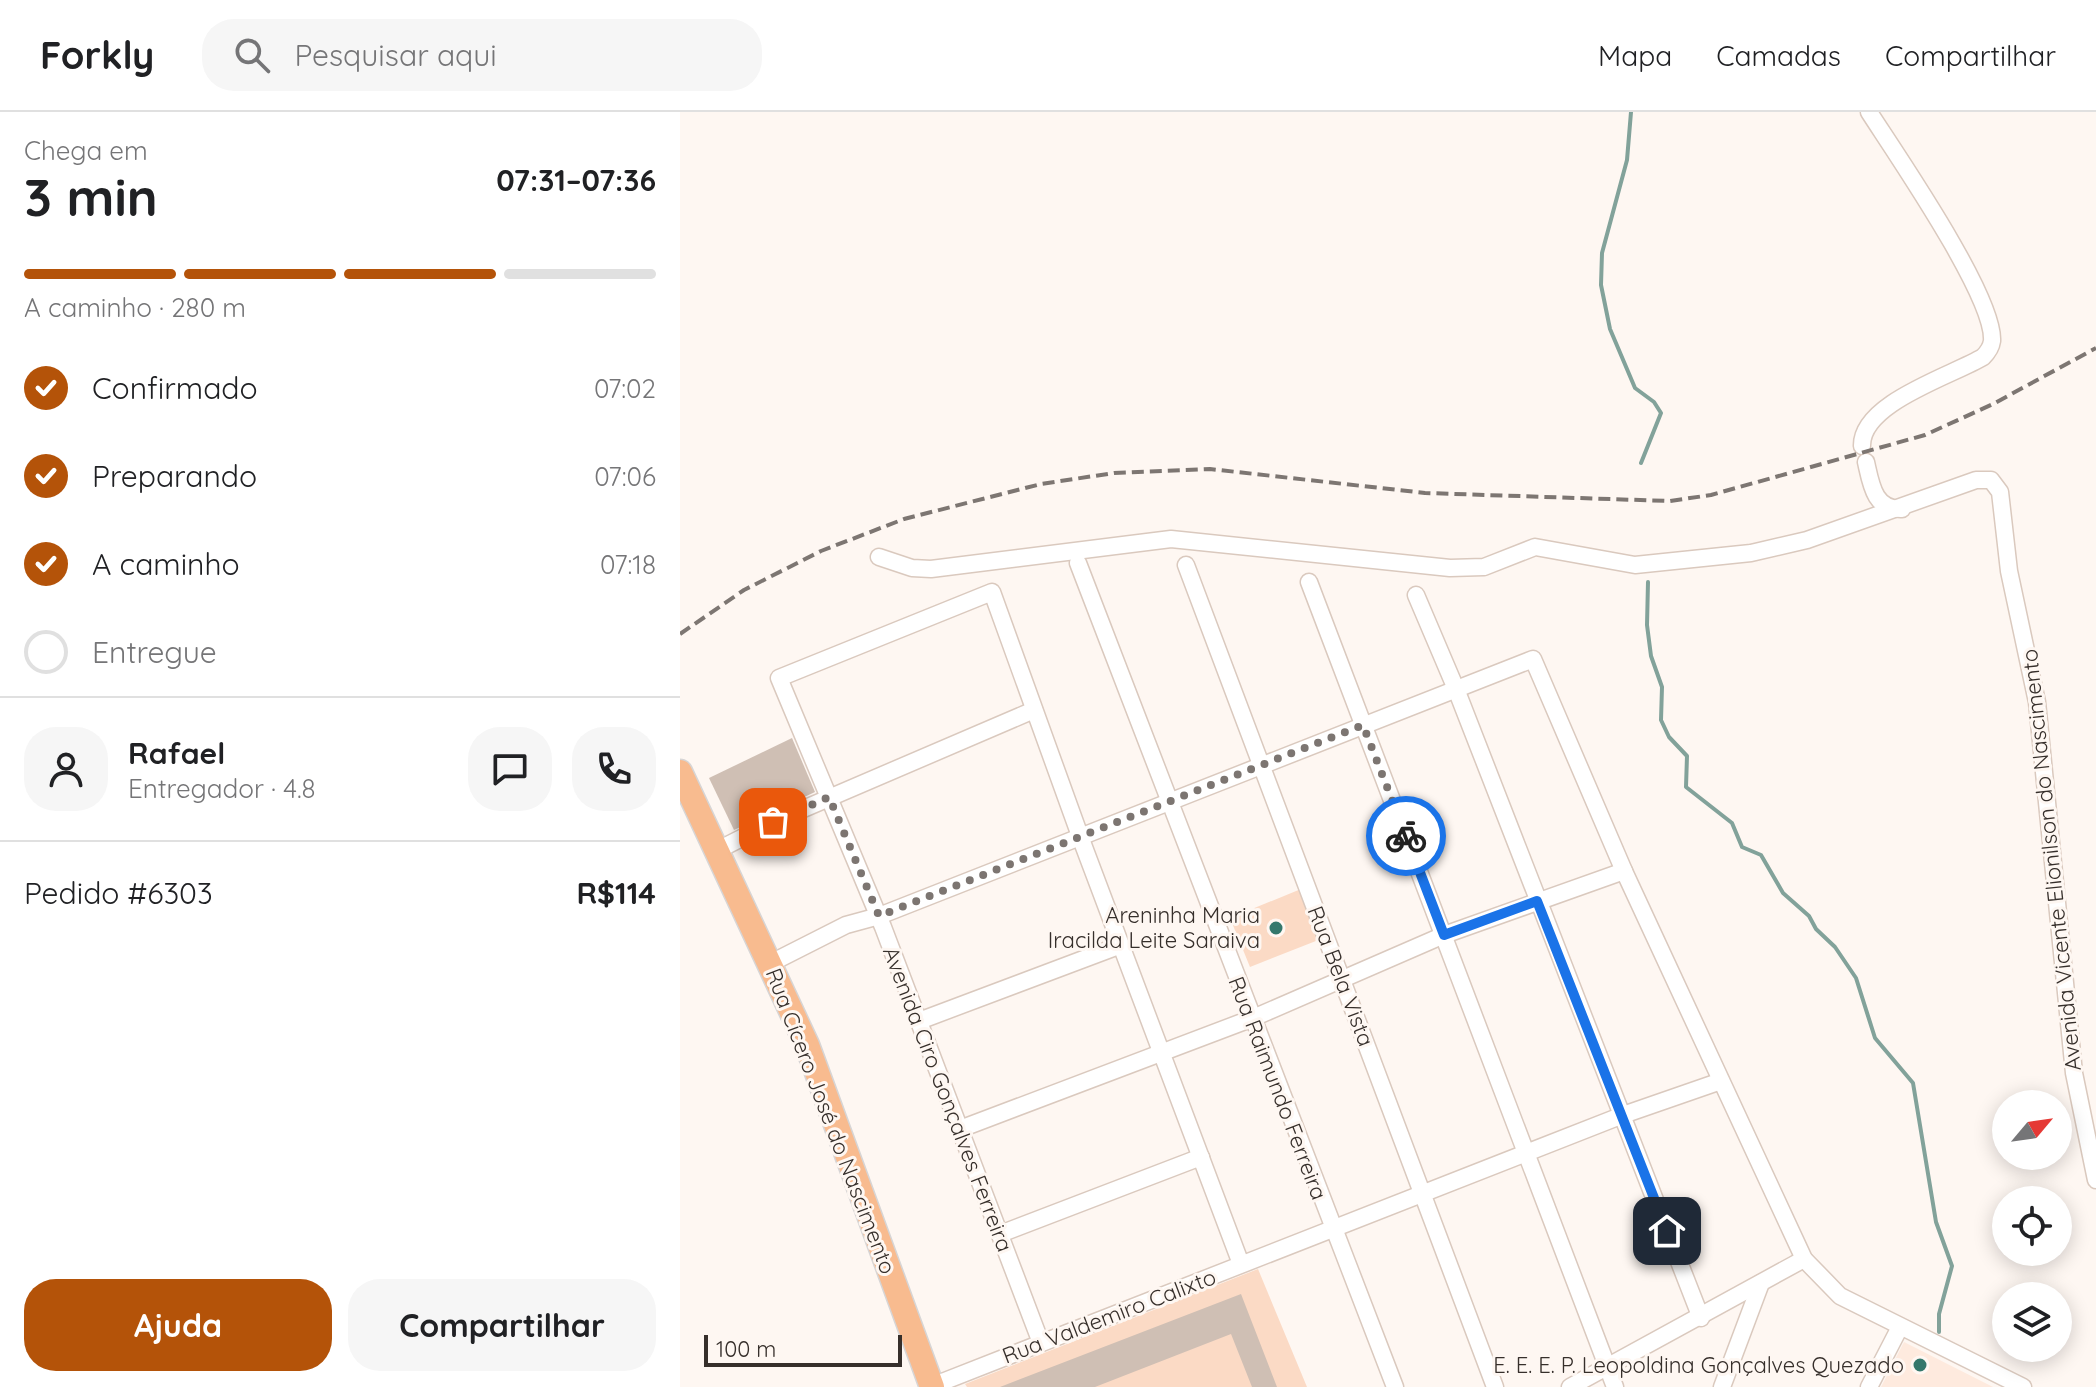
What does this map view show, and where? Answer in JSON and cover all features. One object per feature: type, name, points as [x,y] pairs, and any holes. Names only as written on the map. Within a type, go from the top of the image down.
[{"type":"main road","name":"Rua Cícero José do Nascimento","points":[[680,772],[771,963],[812,1059],[932,1386]]},
{"type":"street","points":[[1869,112],[1952,244],[1989,324],[1992,344],[1976,361],[1912,393],[1881,413],[1864,432],[1864,454],[1878,500],[1891,508],[1913,505]]},
{"type":"street","name":"Avenida Vicente Elionilson do Nascimento","points":[[1913,505],[1981,479],[1991,480],[2000,492],[2009,571],[2037,702],[2074,1073],[2096,1180]]},
{"type":"street","points":[[879,557],[903,566],[931,569],[1171,539],[1450,568],[1484,567],[1535,547],[1635,565],[1661,565],[1791,545],[1913,505]]},
{"type":"street","name":"Rua Raimundo Ferreira","points":[[1078,563],[1395,1387]]},
{"type":"street","name":"Rua Bela Vista","points":[[1186,565],[1495,1387]]},
{"type":"street","points":[[1309,582],[1615,1387]]},
{"type":"street","name":"Avenida Ciro Gonçalves Ferreira","points":[[1034,710],[992,592],[779,678],[879,916],[1041,1343]]},
{"type":"street","points":[[1416,595],[1456,689],[1701,1318]]},
{"type":"street","points":[[771,963],[846,925],[879,916],[1533,659],[1624,871],[1804,1259],[1840,1296],[2023,1387]]},
{"type":"street","points":[[718,850],[829,797],[1034,710],[1241,1264]]},
{"type":"street","points":[[960,1129],[1253,1018],[1444,935],[1624,871]]},
{"type":"street","points":[[919,1021],[1121,945]]},
{"type":"street","name":"Rua Valdemiro Calixto","points":[[932,1386],[1623,1115],[1721,1081]]},
{"type":"street","points":[[1000,1234],[1201,1157]]},
{"type":"street","points":[[1570,1387],[1607,1370],[1804,1259]]},
{"type":"street","points":[[1722,1387],[1761,1283]]},
{"type":"street","points":[[1869,1387],[1900,1327]]},
{"type":"shaded area","name":"Areninha Maria Iracilda Leite Saraiva","points":[[1301,889],[1321,939],[1250,967],[1230,918]]},
{"type":"shaded area","points":[[1258,1269],[1307,1387],[967,1387],[965,1384]]},
{"type":"shaded area","name":"E. E. E. P. Leopoldina Gonçalves Quezado","points":[[1904,1342],[1993,1387],[1881,1387]]},
{"type":"building","points":[[792,738],[815,792],[734,830],[709,778]]},
{"type":"building","points":[[1241,1294],[1277,1387],[1252,1387],[1231,1334],[1095,1387],[1000,1387]]},
{"type":"waterway","points":[[1631,112],[1627,160],[1602,253],[1601,285],[1610,329],[1635,388],[1654,402],[1661,413],[1641,463]]},
{"type":"waterway","points":[[1648,582],[1647,625],[1651,656],[1662,687],[1661,720],[1669,737],[1687,756],[1686,787],[1732,823],[1742,847],[1761,855],[1783,893],[1809,916],[1816,929],[1835,947],[1856,978],[1875,1038],[1913,1083],[1936,1222],[1952,1266],[1939,1314],[1939,1332]]},
{"type":"railway","points":[[680,634],[744,590],[821,551],[904,519],[1041,484],[1114,473],[1210,469],[1425,493],[1670,501],[1711,495],[1925,435],[1993,404],[2096,348]]},
{"type":"way so far","points":[[773,822],[829,797],[879,916],[1363,725],[1406,836]]},
{"type":"place","name":"Areninha Maria Iracilda Leite Saraiva","points":[[1276,928]]},
{"type":"place","name":"E. E. E. P. Leopoldina Gonçalves Quezado","points":[[1920,1365]]},
{"type":"route","points":[[1406,836],[1444,935],[1537,901],[1667,1231]]}]
